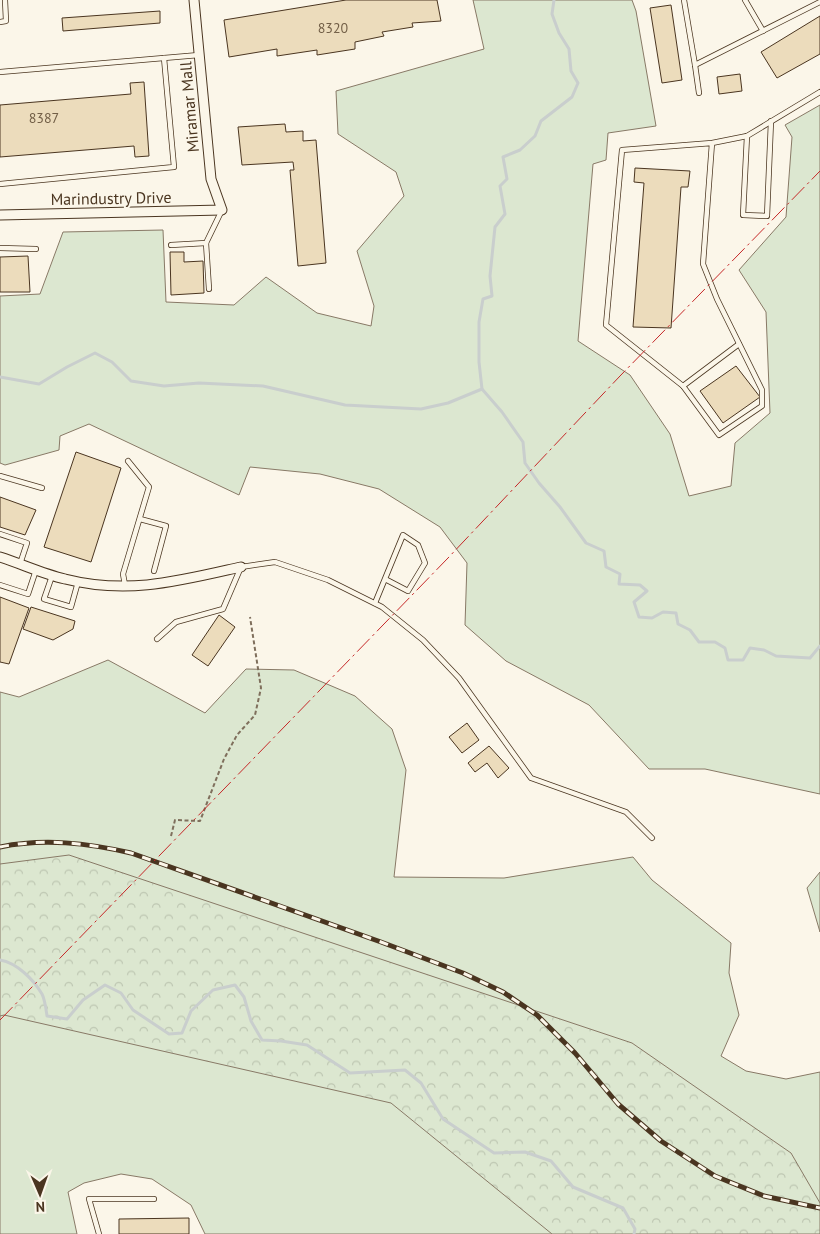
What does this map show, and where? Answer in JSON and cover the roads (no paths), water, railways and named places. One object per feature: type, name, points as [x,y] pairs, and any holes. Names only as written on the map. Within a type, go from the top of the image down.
[{"type":"street","name":"Miramar Mall","points":[[194,0],[211,179],[222,210]]},
{"type":"street","name":"Marindustry Drive","points":[[0,215],[222,210]]},
{"type":"street","points":[[0,557],[52,576],[109,587],[172,583],[241,567]]},
{"type":"lane","points":[[0,22],[6,21],[5,0]]},
{"type":"lane","points":[[684,0],[699,93]]},
{"type":"lane","points":[[745,0],[764,31]]},
{"type":"lane","points":[[695,65],[817,2]]},
{"type":"lane","points":[[0,72],[199,56]]},
{"type":"lane","points":[[0,184],[174,167],[164,58]]},
{"type":"lane","points":[[712,143],[703,264],[717,299],[762,390],[762,406],[719,435],[683,386],[606,325],[622,150],[712,143],[747,136],[820,92]]},
{"type":"lane","points":[[747,136],[743,215],[767,216],[771,121]]},
{"type":"lane","points":[[209,288],[206,243],[222,210]]},
{"type":"lane","points":[[171,245],[206,243]]},
{"type":"lane","points":[[0,248],[36,249]]},
{"type":"lane","points":[[683,386],[739,344]]},
{"type":"lane","points":[[125,587],[123,574],[149,487],[128,461]]},
{"type":"lane","points":[[0,476],[42,488]]},
{"type":"lane","points":[[140,519],[166,526],[154,571]]},
{"type":"lane","points":[[0,534],[27,543],[20,564]]},
{"type":"lane","points":[[375,603],[403,535],[418,545],[425,563],[408,591],[386,579]]},
{"type":"lane","points":[[157,639],[176,622],[223,609],[241,567],[275,562],[328,580],[375,603],[423,640],[459,678],[531,778],[626,812],[652,838]]},
{"type":"lane","points":[[0,585],[28,594],[36,570]]},
{"type":"lane","points":[[52,576],[44,599],[70,607],[78,582]]},
{"type":"lane","points":[[99,1234],[89,1199],[154,1199]]},
{"type":"waterway","points":[[554,0],[552,14],[559,33],[569,49],[571,71],[578,83],[572,97],[541,121],[535,136],[520,150],[503,157],[507,179],[500,186],[505,214],[495,227],[490,276],[492,296],[483,299],[479,322],[479,362],[482,389],[502,412],[523,442],[525,463],[539,483],[560,507],[586,543],[604,551],[606,567],[620,574],[619,584],[640,585],[647,591],[634,602],[639,617],[652,618],[663,612],[676,613],[678,624],[690,630],[699,642],[715,642],[725,648],[728,660],[743,660],[750,648],[764,650],[776,656],[810,658],[820,646]]},
{"type":"waterway","points":[[0,377],[39,384],[95,353],[112,362],[131,381],[164,386],[199,383],[263,386],[345,405],[421,409],[448,403],[482,389]]},
{"type":"waterway","points":[[0,960],[12,964],[24,972],[34,983],[43,996],[47,1016],[67,1019],[83,1000],[105,985],[121,993],[133,1010],[169,1034],[182,1033],[191,1011],[213,990],[235,985],[244,997],[251,1021],[262,1040],[307,1045],[350,1073],[405,1070],[421,1083],[443,1119],[494,1153],[525,1152],[551,1161],[573,1187],[623,1208],[635,1229],[634,1234]]},
{"type":"railway","points":[[0,847],[49,842],[82,844],[131,853],[463,973],[503,992],[537,1015],[575,1053],[618,1104],[661,1141],[715,1176],[764,1196],[820,1208]]}]
